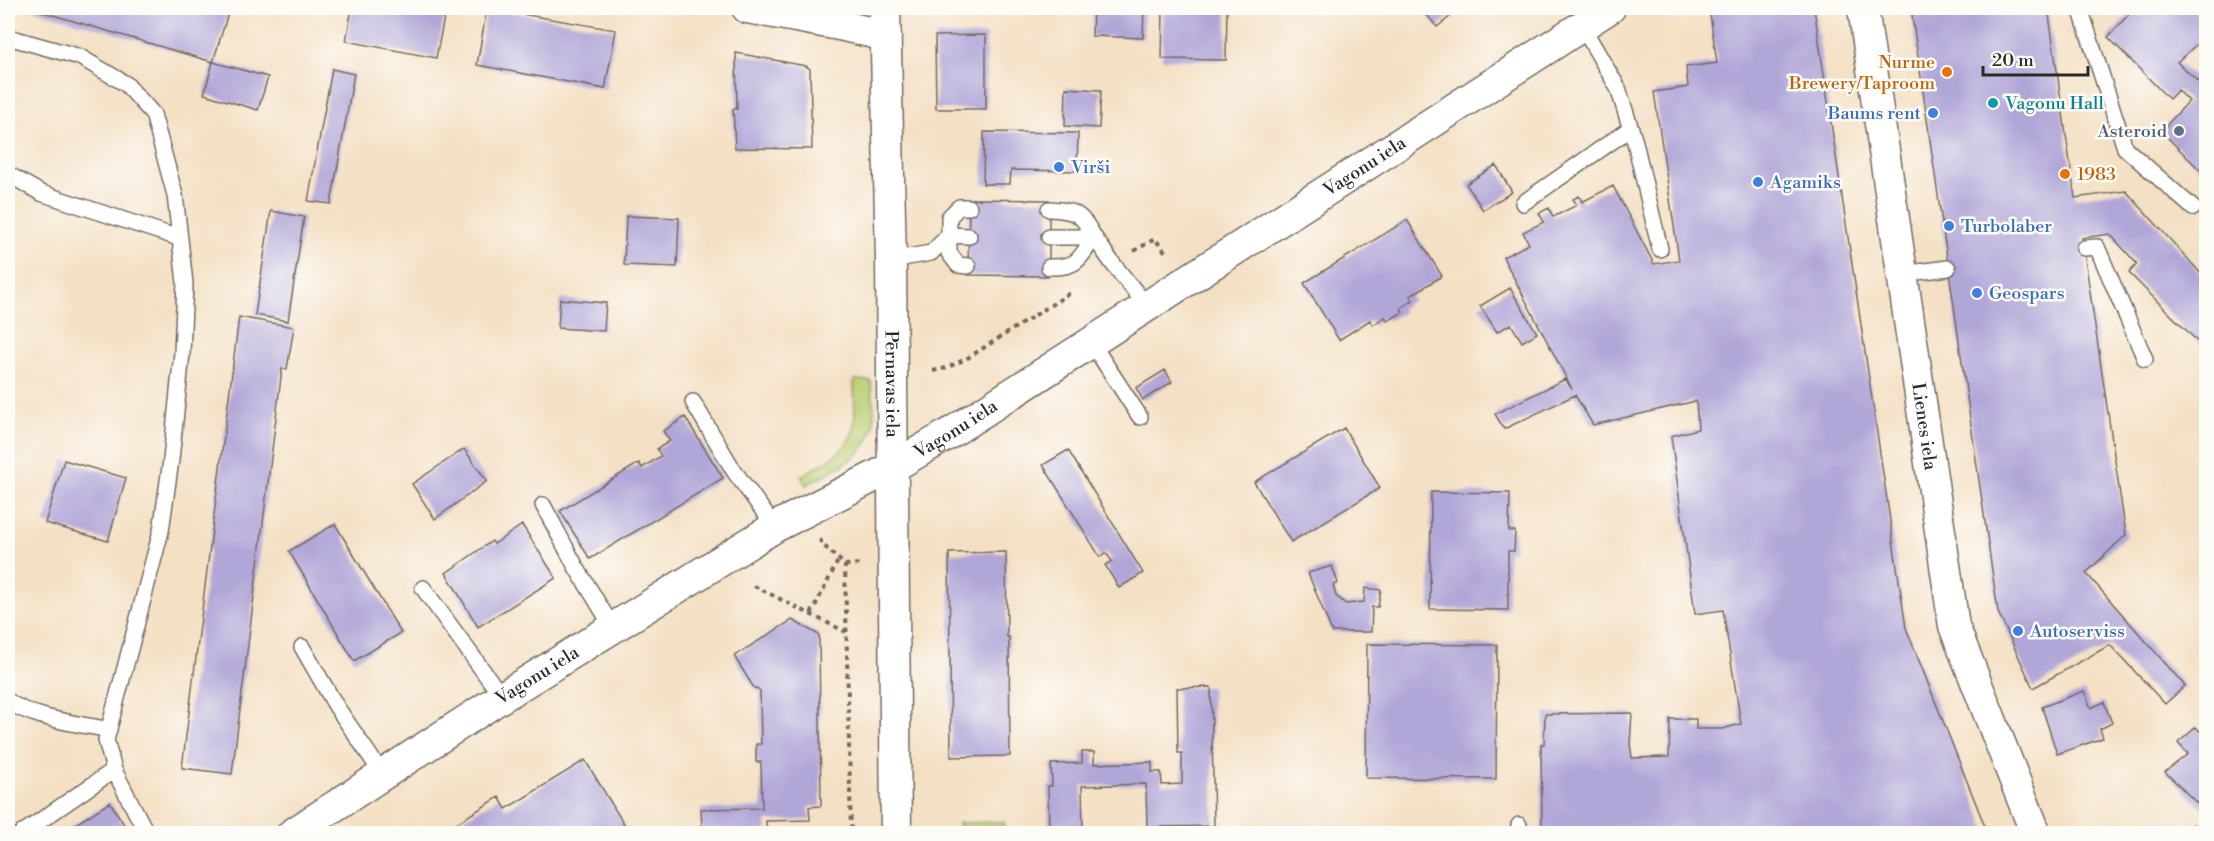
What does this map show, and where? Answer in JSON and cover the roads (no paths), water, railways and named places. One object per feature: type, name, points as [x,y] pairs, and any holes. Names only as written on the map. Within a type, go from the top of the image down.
[{"type":"street","points":[[747,8],[839,25],[886,22]]},
{"type":"street","name":"Vagonu iela","points":[[292,834],[502,698],[775,527],[893,467],[962,426],[1610,8]]},
{"type":"street","name":"Lienes iela","points":[[1863,8],[1954,626],[2036,834]]},
{"type":"street","name":"Pērnavas iela","points":[[886,22],[891,260],[896,834]]},
{"type":"lane","points":[[2080,8],[2125,148],[2193,208]]},
{"type":"lane","points":[[1582,26],[1618,88],[1631,128],[1660,249]]},
{"type":"lane","points":[[8,37],[80,57],[126,84],[153,114],[176,195],[185,283],[182,353],[171,460],[161,531],[106,740],[114,771],[147,834]]},
{"type":"lane","points":[[1523,203],[1631,128]]},
{"type":"lane","points":[[8,174],[41,193],[179,238]]},
{"type":"lane","points":[[968,266],[958,265],[949,253],[949,217],[959,207],[969,207]]},
{"type":"lane","points":[[1049,209],[1068,210],[1084,219],[1113,264],[1147,306]]},
{"type":"lane","points":[[891,260],[931,253],[949,236],[969,236]]},
{"type":"lane","points":[[1049,237],[1094,237]]},
{"type":"lane","points":[[1048,267],[1067,267],[1082,256],[1094,237]]},
{"type":"lane","points":[[2084,248],[2097,247],[2145,359]]},
{"type":"lane","points":[[1902,274],[1948,268]]},
{"type":"lane","points":[[1091,342],[1140,417]]},
{"type":"lane","points":[[693,402],[734,471],[775,527]]},
{"type":"lane","points":[[543,505],[576,567],[613,628]]},
{"type":"lane","points":[[423,588],[502,698]]},
{"type":"lane","points":[[302,647],[336,706],[383,775]]},
{"type":"lane","points":[[8,701],[15,706],[58,720],[109,730]]},
{"type":"lane","points":[[21,834],[114,771]]},
{"type":"place","name":"Nurme Brewery/Taproom","points":[[1947,72]]},
{"type":"place","name":"Vagonu Hall","points":[[1993,103]]},
{"type":"place","name":"Baums rent","points":[[1933,113]]},
{"type":"place","name":"Asteroid","points":[[2179,131]]},
{"type":"place","name":"Virši","points":[[1059,167]]},
{"type":"place","name":"1983","points":[[2065,174]]},
{"type":"place","name":"Agamiks","points":[[1758,182]]},
{"type":"place","name":"Turbolaber","points":[[1949,226]]},
{"type":"place","name":"Geospars","points":[[1977,293]]},
{"type":"place","name":"Autoserviss","points":[[2018,631]]}]
